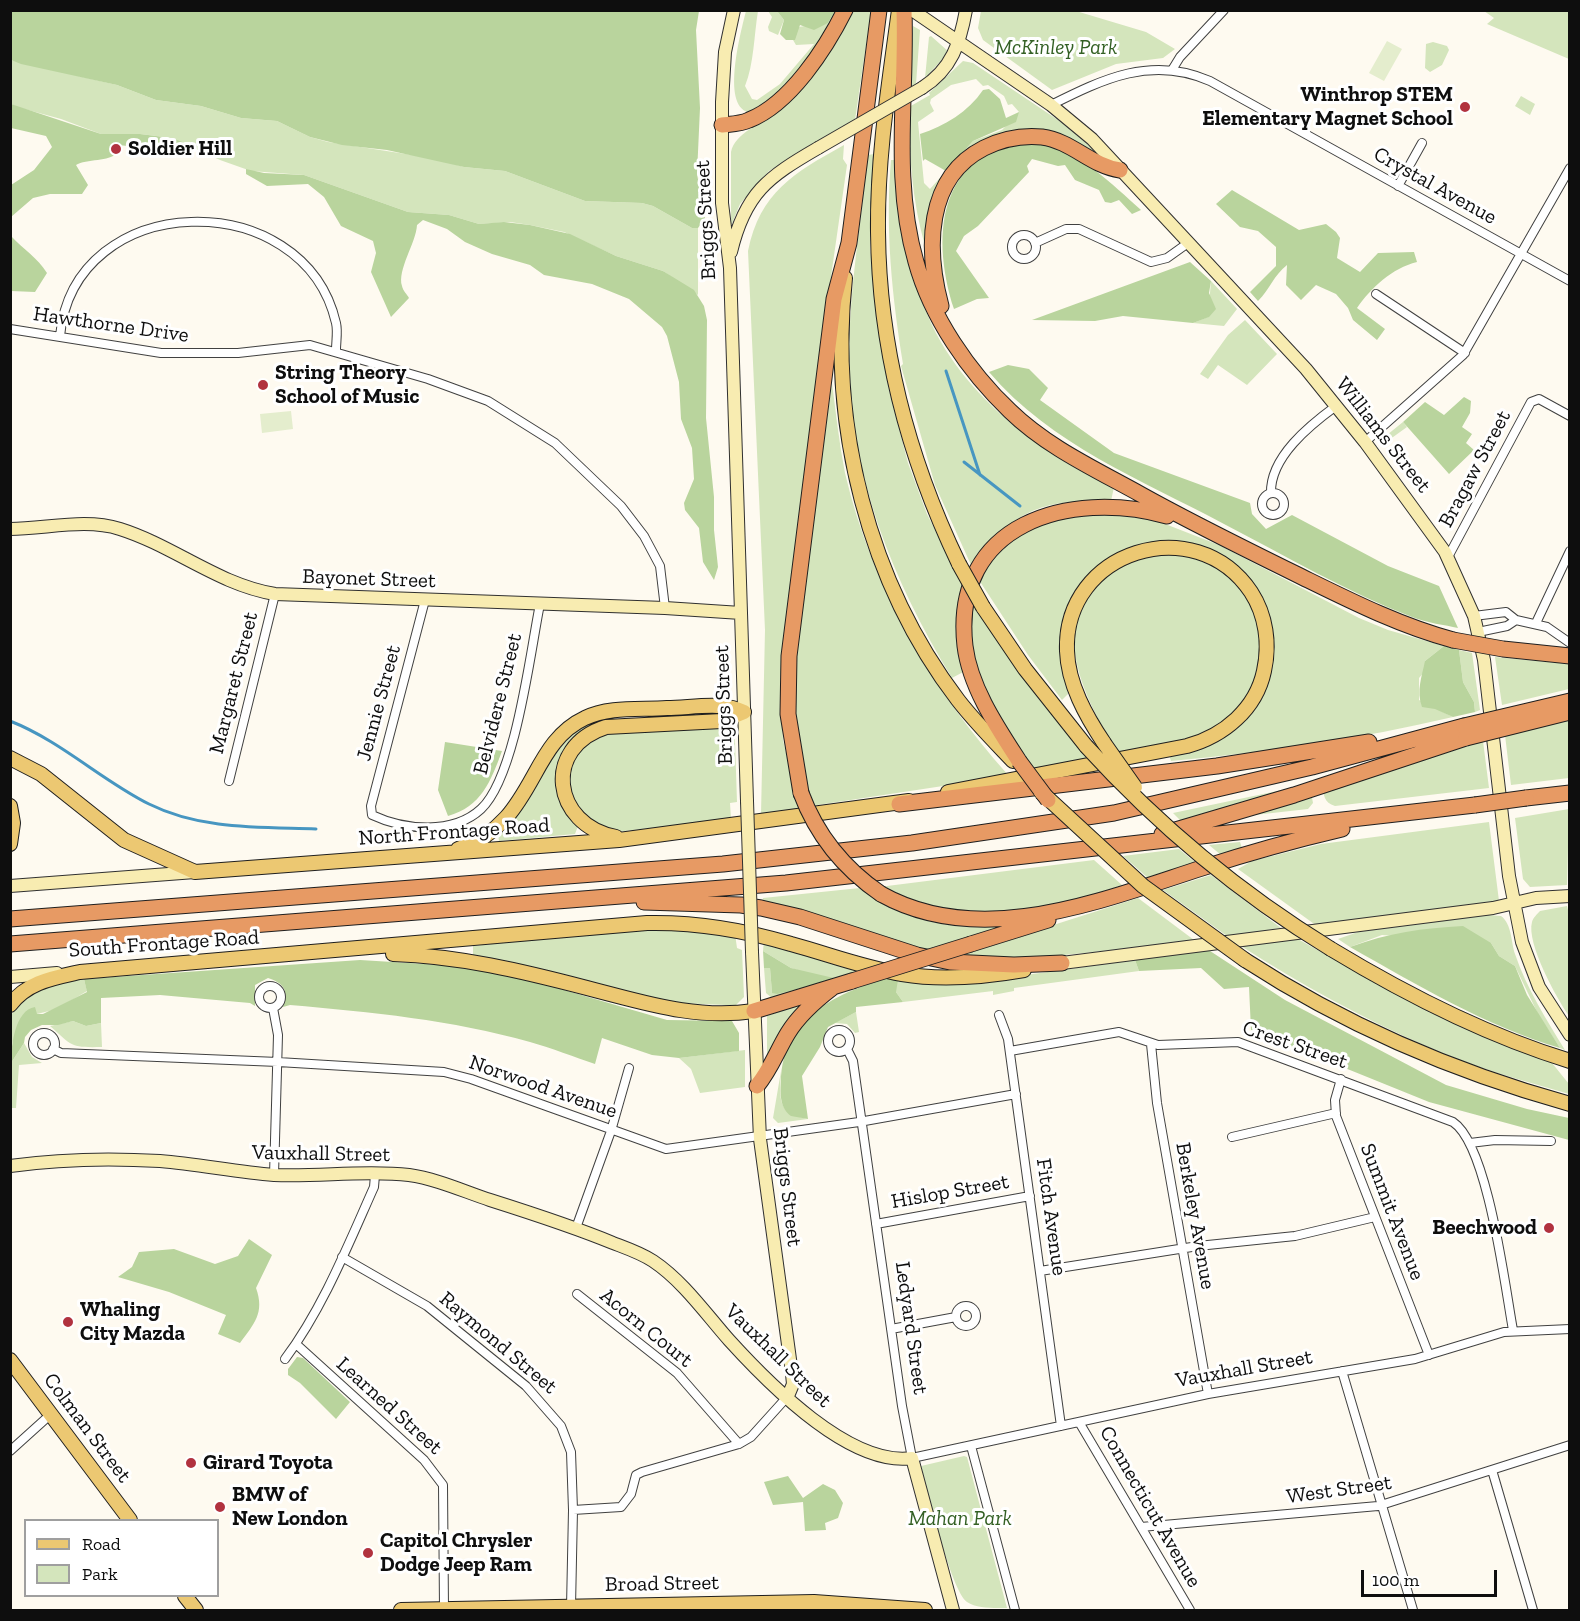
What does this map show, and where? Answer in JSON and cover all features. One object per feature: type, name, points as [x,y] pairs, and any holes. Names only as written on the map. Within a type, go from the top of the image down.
[{"type":"highway","points":[[722,125],[750,120],[778,100],[816,60],[845,10]]},
{"type":"highway","points":[[879,10],[849,243],[834,299],[789,656],[789,724],[801,793],[814,824],[836,856],[858,878],[881,894],[915,909],[964,919],[1032,915],[1099,901]]},
{"type":"highway","points":[[904,10],[901,130],[905,211],[918,270],[957,348],[994,396],[1036,433],[1070,455],[1191,522],[1371,611],[1453,640],[1522,652],[1569,646]]},
{"type":"highway","points":[[957,348],[937,289],[932,250],[935,210],[945,186],[955,171],[978,151],[998,142],[1024,136],[1060,141],[1103,167],[1120,170]]},
{"type":"highway","points":[[1048,800],[1016,761],[969,667],[965,648],[964,619],[969,592],[986,556],[1018,528],[1046,514],[1067,509],[1137,507],[1191,522]]},
{"type":"highway","points":[[1128,846],[1190,825],[1294,795],[1465,732],[1569,701]]},
{"type":"highway","points":[[899,804],[1217,766],[1329,750],[1402,735],[1425,736],[1465,732],[1569,712]]},
{"type":"highway","points":[[10,919],[734,863],[924,842],[1114,813],[1312,767],[1425,736]]},
{"type":"highway","points":[[10,944],[803,882],[1569,793]]},
{"type":"highway","points":[[754,1011],[1289,842],[1451,808]]},
{"type":"highway","points":[[615,897],[661,904],[741,905],[771,910],[917,955],[950,962],[1004,965],[1062,963]]},
{"type":"highway","points":[[757,1086],[775,1061],[792,1027],[811,1005],[832,988]]},
{"type":"main road","name":"Briggs Street","points":[[734,10],[725,52],[722,125],[723,209],[729,262],[754,1011],[759,1136],[792,1374],[792,1385],[788,1396]]},
{"type":"main road","points":[[899,10],[880,171],[878,232],[882,303],[894,378],[910,440],[932,502],[959,564],[983,607],[1040,689],[1086,746],[1165,824],[1241,886],[1331,949],[1380,978],[1461,1020],[1567,1060]]},
{"type":"main road","name":"Williams Street","points":[[912,10],[1051,105],[1079,127],[1306,369],[1365,442],[1448,557],[1474,616],[1478,632],[1514,903],[1533,972],[1547,1001],[1569,1035]]},
{"type":"main road","points":[[729,262],[738,228],[752,198],[771,177],[922,88],[946,66],[959,43],[966,10]]},
{"type":"main road","points":[[849,243],[841,334],[843,392],[851,452],[870,528],[894,590],[924,649],[958,700],[1016,761]]},
{"type":"main road","name":"Bayonet Street","points":[[10,529],[92,523],[119,528],[250,590],[275,594],[664,608],[741,613]]},
{"type":"main road","name":"North Frontage Road","points":[[10,886],[634,839],[899,804],[945,792],[1187,746],[1211,738],[1230,726],[1248,707],[1261,685],[1267,642],[1264,621],[1252,594],[1224,565],[1209,556],[1184,549],[1145,550],[1108,566],[1082,596],[1068,629],[1067,658],[1076,692],[1104,743],[1165,824]]},
{"type":"main road","points":[[439,855],[472,843],[510,816],[557,738],[586,717],[618,710],[721,706],[744,712]]},
{"type":"main road","points":[[634,839],[592,830],[570,809],[562,781],[568,757],[579,742],[591,733],[606,727],[722,722],[744,712]]},
{"type":"main road","points":[[10,758],[41,774],[98,822],[124,840],[195,872]]},
{"type":"main road","points":[[1048,800],[1143,886],[1245,960],[1289,988],[1397,1043],[1483,1077],[1569,1104]]},
{"type":"main road","points":[[10,806],[14,823],[10,844]]},
{"type":"main road","points":[[321,953],[658,923],[702,925],[745,932],[887,972],[917,976],[979,976],[1569,896]]},
{"type":"main road","points":[[321,953],[451,957],[530,973],[681,1012],[725,1014],[754,1011]]},
{"type":"main road","name":"South Frontage Road","points":[[10,977],[321,953]]},
{"type":"main road","points":[[10,1005],[23,991],[33,985],[80,972]]},
{"type":"main road","name":"Vauxhall Street","points":[[10,1166],[72,1160],[118,1160],[162,1162],[274,1175],[408,1175],[434,1180],[576,1228],[657,1264],[747,1359],[825,1428],[854,1446],[884,1457],[912,1458]]},
{"type":"main road","name":"Colman Street","points":[[10,1360],[129,1519]]},
{"type":"main road","name":"Ledyard Street","points":[[912,1458],[953,1611]]},
{"type":"main road","points":[[186,1597],[196,1611]]},
{"type":"main road","name":"Broad Street","points":[[401,1611],[571,1607],[815,1606],[924,1611]]},
{"type":"street","points":[[1172,70],[1182,55],[1224,10]]},
{"type":"street","name":"Crystal Avenue","points":[[1051,105],[1117,75],[1145,69],[1172,70],[1210,81],[1569,281]]},
{"type":"street","points":[[1398,186],[1422,142]]},
{"type":"street","points":[[1365,442],[1465,353],[1569,168]]},
{"type":"street","points":[[60,336],[69,298],[80,276],[95,257],[114,244],[142,231],[168,224],[198,221],[250,230],[276,240],[296,256],[312,274],[326,297],[336,324],[336,350]]},
{"type":"street","points":[[1035,243],[1066,229],[1079,229],[1151,261],[1167,258],[1188,243]]},
{"type":"street","points":[[1376,294],[1465,353]]},
{"type":"street","name":"Hawthorne Drive","points":[[10,329],[161,353],[238,353],[310,345],[336,350],[364,361],[455,388],[488,401],[555,443],[600,483],[639,528],[660,566],[664,608]]},
{"type":"street","name":"Bragaw Street","points":[[1448,557],[1535,399],[1569,416]]},
{"type":"street","points":[[1271,493],[1274,476],[1297,438],[1336,406]]},
{"type":"street","points":[[1536,623],[1569,551]]},
{"type":"street","name":"Margaret Street","points":[[229,781],[275,594]]},
{"type":"street","name":"Jennie Street","points":[[424,600],[371,806],[372,815],[389,824],[417,828],[445,826],[468,819],[482,808]]},
{"type":"street","name":"Belvidere Street","points":[[482,808],[498,785],[516,724],[540,604]]},
{"type":"street","points":[[1474,616],[1506,612],[1516,620],[1536,623],[1552,630],[1569,646]]},
{"type":"street","points":[[1478,632],[1504,627],[1516,620]]},
{"type":"street","points":[[273,1008],[278,1035],[274,1175]]},
{"type":"street","name":"Fitch Avenue","points":[[999,1015],[1006,1030],[1010,1051],[1061,1426]]},
{"type":"street","name":"Crest Street","points":[[1010,1051],[1119,1032],[1151,1044],[1238,1042],[1341,1079],[1457,1125],[1470,1143]]},
{"type":"street","name":"Berkeley Avenue","points":[[1151,1044],[1157,1103],[1208,1394]]},
{"type":"street","name":"Ledyard Street","points":[[848,1048],[852,1057],[912,1458]]},
{"type":"street","name":"Norwood Avenue","points":[[54,1049],[61,1053],[444,1072],[471,1079],[666,1149],[861,1121],[1016,1094]]},
{"type":"street","points":[[576,1228],[611,1131],[629,1068]]},
{"type":"street","name":"Summit Avenue","points":[[1341,1079],[1336,1093],[1336,1113],[1429,1355]]},
{"type":"street","points":[[1232,1137],[1336,1113]]},
{"type":"street","points":[[1513,1330],[1488,1199],[1470,1143],[1495,1140],[1551,1141]]},
{"type":"street","points":[[285,1359],[296,1344],[342,1257],[374,1187],[375,1175]]},
{"type":"street","name":"Hislop Street","points":[[876,1224],[1030,1197]]},
{"type":"street","points":[[1040,1271],[1182,1248],[1294,1236],[1339,1228],[1375,1218]]},
{"type":"street","name":"Raymond Street","points":[[342,1257],[427,1306],[526,1386],[546,1406],[561,1426],[571,1452],[573,1510],[571,1607]]},
{"type":"street","name":"Acorn Court","points":[[577,1294],[677,1372],[739,1444]]},
{"type":"street","points":[[891,1329],[956,1317]]},
{"type":"street","name":"Vauxhall Street","points":[[912,1458],[1208,1394],[1429,1355],[1513,1330],[1569,1329]]},
{"type":"street","name":"Learned Street","points":[[296,1344],[424,1460],[443,1485],[444,1610]]},
{"type":"street","points":[[1342,1371],[1413,1611]]},
{"type":"street","points":[[573,1510],[621,1507],[627,1502],[636,1475],[739,1444],[750,1437],[788,1396]]},
{"type":"street","points":[[10,1451],[51,1414]]},
{"type":"street","name":"Connecticut Avenue","points":[[1079,1422],[1190,1611]]},
{"type":"street","name":"West Street","points":[[1140,1527],[1283,1516],[1382,1505],[1569,1445]]},
{"type":"street","points":[[971,1446],[1015,1611]]},
{"type":"street","points":[[1492,1470],[1533,1611]]},
{"type":"green space","points":[[11,10],[699,11],[696,30],[700,108],[697,174],[705,218],[698,228],[692,228],[653,206],[642,203],[585,201],[505,171],[464,167],[387,150],[342,145],[310,137],[277,121],[241,118],[201,106],[156,100],[117,85],[21,64],[11,60]]},
{"type":"green space","points":[[746,11],[758,11],[752,59],[745,86],[752,99],[757,100],[780,84],[814,44],[796,45],[793,40],[798,27],[828,23],[835,11],[841,11],[802,68],[777,93],[748,112],[740,106],[734,82],[737,50]]},
{"type":"green space","points":[[768,11],[777,11],[784,20],[778,35],[769,31],[768,27],[772,17]]},
{"type":"green space","points":[[777,11],[835,11],[828,23],[814,30],[800,25],[795,40],[786,40],[780,34],[784,20]]},
{"type":"green space","points":[[853,11],[871,11],[855,120],[769,171],[740,204],[731,226],[731,152],[733,145],[743,134],[775,113],[810,78],[829,53]]},
{"type":"green space","name":"McKinley Park","points":[[981,11],[1076,11],[1146,32],[1175,49],[1163,58],[1116,64],[1052,90],[983,40],[978,28]]},
{"type":"green space","points":[[1484,11],[1569,11],[1569,59],[1487,24],[1494,18]]},
{"type":"green space","points":[[913,26],[920,30],[916,84],[909,88]]},
{"type":"green space","points":[[931,36],[949,52],[925,78],[929,37]]},
{"type":"green space","points":[[1387,41],[1402,49],[1384,81],[1369,73]]},
{"type":"green space","points":[[1433,42],[1447,46],[1449,50],[1442,65],[1430,72],[1425,68],[1426,44]]},
{"type":"green space","points":[[10,60],[117,85],[156,100],[201,106],[241,118],[277,121],[310,137],[328,142],[432,158],[464,167],[505,171],[585,201],[642,203],[653,206],[692,228],[698,228],[698,295],[663,271],[616,256],[564,232],[510,222],[479,224],[449,215],[408,212],[304,175],[251,171],[172,138],[140,134],[101,134],[61,119],[17,107],[11,104]]},
{"type":"green space","points":[[963,61],[973,63],[1067,126],[1094,150],[1091,153],[1064,139],[967,153],[925,246],[912,177],[909,107],[930,95],[929,93]],"holes":[[[976,79],[983,86],[988,85],[1004,96],[1008,105],[1012,104],[1019,112],[1002,130],[973,141],[930,189],[924,183],[918,122],[934,111],[930,103],[931,99],[951,85]]]},
{"type":"green space","points":[[989,89],[1000,99],[1006,118],[1019,112],[1016,122],[973,141],[946,171],[925,159],[923,161],[920,134],[955,117],[983,90]]},
{"type":"green space","points":[[1521,96],[1535,104],[1530,115],[1515,106]]},
{"type":"green space","points":[[11,104],[101,134],[140,134],[172,138],[190,145],[192,150],[187,152],[118,145],[113,156],[76,165],[88,185],[82,194],[50,194],[33,198],[11,217],[11,185],[34,170],[52,147],[46,136],[11,128]]},
{"type":"green space","points":[[1040,142],[1054,146],[1081,161],[1107,179],[1141,210],[1132,214],[1119,200],[1111,203],[1105,202],[1099,190],[1075,180],[1065,165],[1058,166],[1032,159],[1027,166],[1029,172],[978,226],[964,236],[956,251],[989,298],[977,299],[954,309],[946,280],[943,250],[944,223],[950,197],[962,176],[981,158],[1007,147]]},
{"type":"green space","points":[[844,145],[843,159],[847,165],[816,381],[805,493],[780,680],[783,740],[799,809],[761,814],[765,630],[748,251],[761,213],[770,199],[795,175]]},
{"type":"green space","points":[[874,154],[870,248],[879,333],[889,390],[908,463],[927,514],[964,588],[957,623],[960,652],[965,671],[952,678],[893,565],[866,485],[857,443],[851,401],[849,358],[851,307],[868,155]]},
{"type":"green space","points":[[891,160],[898,160],[917,282],[928,316],[945,349],[967,379],[992,406],[1021,431],[1051,453],[1114,487],[1111,501],[1066,502],[1031,512],[1016,520],[987,546],[971,565],[935,485],[901,366],[903,364],[889,237]]},
{"type":"green space","points":[[246,169],[264,173],[304,175],[408,212],[449,215],[479,224],[504,222],[530,225],[570,234],[616,256],[663,271],[694,290],[704,306],[707,320],[706,418],[718,567],[714,580],[703,562],[699,528],[685,510],[684,503],[694,479],[692,448],[681,419],[679,382],[667,336],[662,327],[629,299],[592,284],[544,275],[530,265],[492,254],[465,242],[447,229],[423,220],[417,225],[402,272],[402,286],[409,298],[391,317],[371,272],[376,253],[373,241],[341,226],[324,197],[308,184],[267,186],[246,174]]},
{"type":"green space","points":[[1232,190],[1299,230],[1326,224],[1340,238],[1337,258],[1360,272],[1378,253],[1414,252],[1417,262],[1399,269],[1383,280],[1357,308],[1385,329],[1377,340],[1353,320],[1348,308],[1336,294],[1316,285],[1301,300],[1286,285],[1287,265],[1258,301],[1250,292],[1276,266],[1276,247],[1258,231],[1240,227],[1216,204]]},
{"type":"green space","points":[[11,236],[35,258],[47,273],[35,292],[11,291]]},
{"type":"green space","points":[[1190,262],[1211,281],[1209,293],[1216,309],[1209,317],[1193,323],[1123,316],[1095,321],[1032,320]]},
{"type":"green space","points":[[1211,281],[1237,309],[1224,326],[1193,323],[1208,317]]},
{"type":"green space","points":[[1245,320],[1277,354],[1247,385],[1218,365],[1208,379],[1200,374],[1228,335]]},
{"type":"green space","points":[[1008,365],[1029,369],[1048,388],[1040,400],[1114,453],[1250,503],[1252,514],[1266,529],[1292,515],[1388,566],[1439,586],[1458,628],[1418,619],[1364,596],[1099,459],[1040,420],[989,372]]},
{"type":"green space","points":[[832,383],[845,473],[871,557],[888,597],[930,673],[981,743],[1009,776],[811,806],[796,745],[793,668]]},
{"type":"green space","points":[[1464,397],[1471,401],[1470,413],[1462,427],[1472,434],[1466,443],[1474,450],[1449,474],[1403,422],[1425,402],[1444,415]]},
{"type":"green space","points":[[291,411],[293,429],[262,433],[260,414]]},
{"type":"green space","points":[[1403,422],[1407,427],[1382,445],[1382,439]]},
{"type":"green space","points":[[1069,513],[1119,513],[1155,520],[1219,545],[1359,618],[1388,630],[1444,646],[1425,661],[1425,671],[1419,678],[1419,700],[1453,717],[1313,744],[1171,761],[1169,755],[1217,742],[1235,729],[1257,706],[1270,675],[1259,593],[1245,575],[1214,552],[1191,544],[1171,542],[1144,544],[1109,559],[1075,599],[1070,692],[1062,700],[1028,655],[977,577],[1004,546],[1036,523]]},
{"type":"green space","points":[[1158,553],[1195,556],[1215,565],[1245,590],[1254,605],[1258,618],[1262,648],[1261,663],[1253,692],[1235,715],[1221,725],[1180,743],[1120,756],[1092,707],[1082,681],[1075,655],[1075,629],[1081,605],[1097,583],[1123,564]]},
{"type":"green space","points":[[972,602],[1039,699],[1091,762],[1037,773],[1028,762],[998,716],[975,668],[971,648]]},
{"type":"green space","points":[[1444,646],[1459,650],[1463,682],[1474,702],[1475,712],[1453,717],[1435,709],[1422,707],[1420,689],[1425,661]]},
{"type":"green space","points":[[1459,650],[1472,653],[1480,710],[1475,712],[1474,702],[1463,682]]},
{"type":"green space","points":[[1495,657],[1569,664],[1569,689],[1502,705]]},
{"type":"green space","points":[[609,717],[611,720],[563,757],[578,826],[575,834],[499,841],[498,834],[526,802],[558,750],[588,724]]},
{"type":"green space","points":[[1569,719],[1569,778],[1511,785],[1505,735]]},
{"type":"green space","points":[[642,728],[721,728],[730,732],[735,740],[737,802],[730,803],[731,819],[616,832],[599,827],[585,817],[576,804],[571,789],[570,774],[575,759],[585,745],[601,735]]},
{"type":"green space","points":[[1483,741],[1489,788],[1335,806],[1328,803],[1325,798],[1323,785]]},
{"type":"green space","points":[[445,742],[502,751],[494,773],[477,799],[459,812],[448,816],[438,790]]},
{"type":"green space","points":[[1301,786],[1311,792],[1313,803],[1308,809],[1183,823],[1173,813]]},
{"type":"green space","points":[[1569,809],[1567,885],[1530,887],[1523,879],[1515,818]]},
{"type":"green space","points":[[1489,822],[1499,901],[1317,926],[1238,869],[1252,861],[1321,844]]},
{"type":"green space","points":[[1240,842],[1242,848],[1221,855],[1209,845]]},
{"type":"green space","points":[[1179,849],[1195,862],[1148,878],[1123,856]]},
{"type":"green space","points":[[1094,860],[1122,885],[1078,899],[1009,912],[939,911],[916,904],[879,887]]},
{"type":"green space","points":[[1211,875],[1281,928],[1227,936],[1163,890]]},
{"type":"green space","points":[[860,888],[898,910],[933,922],[970,926],[1014,924],[924,954],[762,904],[763,898]]},
{"type":"green space","points":[[1138,898],[1194,940],[1042,957],[950,958]]},
{"type":"green space","points":[[1567,906],[1570,918],[1569,1016],[1544,971],[1531,931],[1535,916],[1540,911]]},
{"type":"green space","points":[[1488,915],[1501,916],[1505,919],[1525,979],[1537,1004],[1565,1050],[1560,1048],[1538,1014],[1515,966],[1499,956],[1491,943],[1382,935],[1350,947],[1338,939],[1358,932]]},
{"type":"green space","points":[[1463,926],[1491,943],[1499,956],[1515,966],[1527,995],[1560,1048],[1532,1039],[1479,1016],[1426,990],[1350,947],[1406,932]]},
{"type":"green space","points":[[675,929],[735,934],[737,948],[742,950],[744,997],[736,1005],[677,1003],[473,955],[473,946],[626,930]]},
{"type":"green space","points":[[1296,938],[1429,1012],[1552,1063],[1569,1084],[1569,1094],[1443,1054],[1332,1000],[1241,946]]},
{"type":"green space","points":[[764,940],[867,972],[773,999],[766,993],[764,968],[770,968],[772,993],[806,973],[791,968],[763,951]]},
{"type":"green space","points":[[1207,949],[1285,1000],[1446,1085],[1527,1109],[1569,1118],[1569,1140],[1429,1102],[1251,1030],[1249,987],[1224,989],[1201,968],[1139,971],[1135,960]]},
{"type":"green space","points":[[763,951],[791,968],[838,979],[777,994],[772,993],[770,968],[764,968]]},
{"type":"green space","points":[[360,960],[441,965],[516,976],[667,1020],[732,1021],[739,1033],[739,1051],[679,1058],[652,1055],[602,1038],[595,1064],[538,1044],[441,1022],[290,1005],[283,1007],[284,988],[278,982],[268,978],[255,985],[255,1006],[250,1003],[160,995],[101,998],[101,1023],[86,1026],[73,1021],[58,1025],[42,1025],[31,1030],[25,1037],[24,1043],[11,1063],[15,1030],[23,1015],[35,1007],[37,1014],[43,1014],[87,992],[84,979]]},
{"type":"green space","points":[[1135,960],[1139,971],[1014,988],[1014,991],[993,995],[993,991],[903,1002],[896,992],[892,976],[1011,977]]},
{"type":"green space","points":[[892,976],[898,980],[896,992],[903,1002],[856,1007],[856,1012],[828,1027],[820,1047],[802,1076],[808,1119],[791,1116],[783,1105],[781,1082],[784,1059],[791,1040],[802,1024],[833,1000],[852,990]]},
{"type":"green space","points":[[84,979],[87,991],[57,1009],[37,1014],[15,1035],[11,1047],[11,1019],[21,1000],[52,985]]},
{"type":"green space","points":[[809,1001],[767,1060],[767,1016]]},
{"type":"green space","points":[[856,1012],[859,1032],[855,1033],[847,1024],[835,1023]]},
{"type":"green space","points":[[73,1021],[86,1026],[101,1023],[102,1047],[83,1047],[72,1044],[50,1026]]},
{"type":"green space","points":[[24,1043],[32,1057],[42,1063],[19,1065],[16,1108],[11,1108],[11,1063]]},
{"type":"green space","points":[[745,1050],[745,1087],[700,1093],[691,1069],[679,1058]]},
{"type":"green space","points":[[781,1071],[780,1089],[785,1109],[808,1119],[778,1123],[773,1118]]},
{"type":"green space","points":[[249,1239],[272,1255],[256,1288],[259,1304],[257,1318],[240,1343],[218,1334],[226,1315],[169,1292],[118,1277],[132,1267],[139,1252],[174,1249],[215,1264],[238,1256]]},
{"type":"green space","points":[[297,1357],[303,1358],[350,1402],[336,1419],[300,1383],[288,1375],[288,1369]]},
{"type":"green space","name":"Mahan Park","points":[[967,1457],[1007,1608],[981,1607],[967,1602],[954,1579],[934,1516],[921,1466]]},
{"type":"green space","points":[[788,1476],[803,1498],[823,1484],[835,1490],[843,1503],[838,1518],[825,1523],[826,1530],[805,1531],[803,1502],[773,1505],[764,1482]]},
{"type":"waterway","points":[[946,371],[980,475]]},
{"type":"waterway","points":[[964,462],[1020,506]]},
{"type":"waterway","points":[[10,721],[46,739],[131,794],[169,812],[189,819],[231,826],[316,829]]},
{"type":"place","name":"Winthrop STEM Elementary Magnet School","points":[[1465,107]]},
{"type":"place","name":"Soldier Hill","points":[[116,149]]},
{"type":"place","name":"String Theory School of Music","points":[[263,385]]},
{"type":"place","name":"Beechwood","points":[[1549,1228]]},
{"type":"place","name":"Whaling City Mazda","points":[[68,1322]]},
{"type":"place","name":"Girard Toyota","points":[[191,1463]]},
{"type":"place","name":"BMW of New London","points":[[220,1507]]},
{"type":"place","name":"Capitol Chrysler Dodge Jeep Ram","points":[[368,1553]]}]
